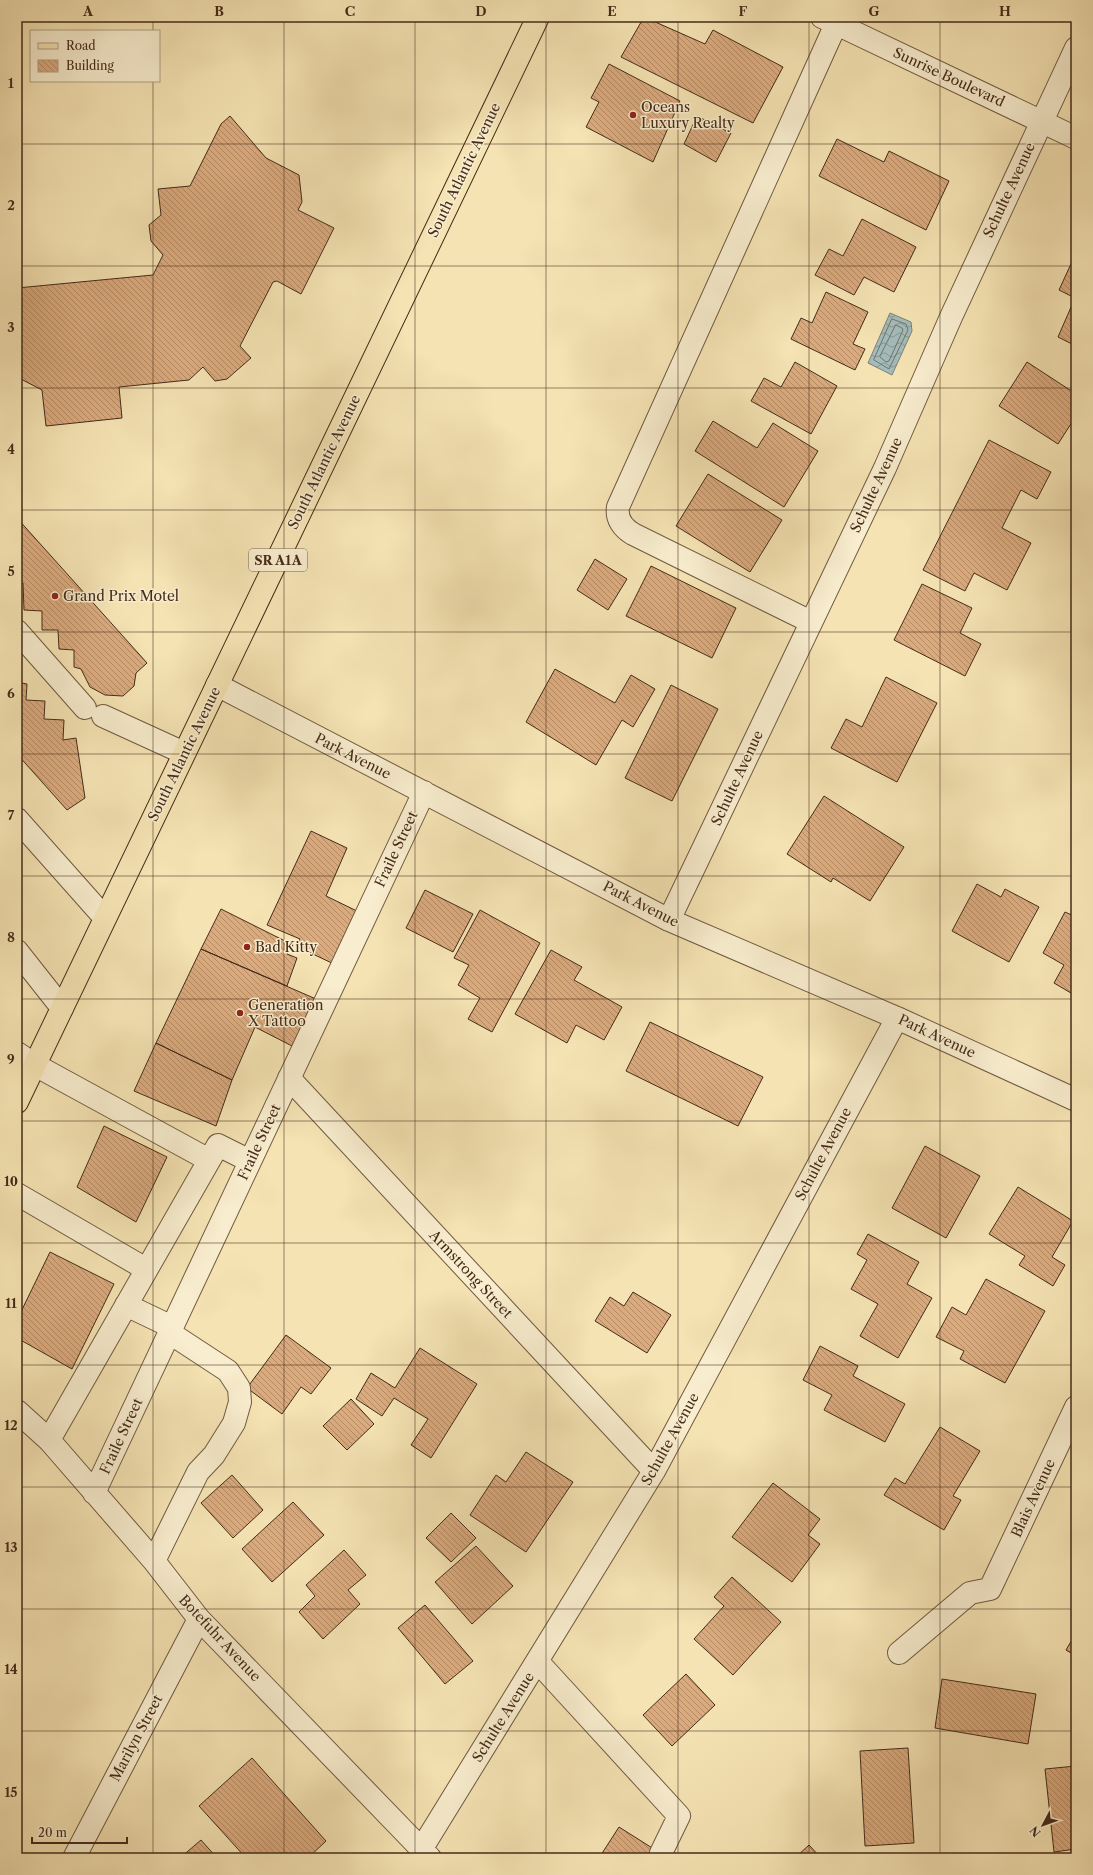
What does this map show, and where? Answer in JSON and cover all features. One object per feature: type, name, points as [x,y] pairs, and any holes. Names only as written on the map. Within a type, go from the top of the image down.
[{"type":"main road","name":"South Atlantic Avenue","points":[[17,1102],[26,1059],[62,1008],[538,17]]},
{"type":"street","name":"Sunrise Boulevard","points":[[829,20],[1076,138]]},
{"type":"street","points":[[811,622],[633,534],[622,526],[616,514],[829,20]]},
{"type":"street","name":"Schulte Avenue","points":[[669,920],[885,468],[950,317],[1076,48]]},
{"type":"street","points":[[17,631],[94,712],[184,753]]},
{"type":"street","name":"Park Avenue","points":[[217,685],[669,920],[896,1018],[1076,1100]]},
{"type":"street","name":"Fraile Street","points":[[94,1493],[424,792]]},
{"type":"street","points":[[17,820],[104,918]]},
{"type":"street","points":[[17,951],[62,1008]]},
{"type":"street","name":"Schulte Avenue","points":[[426,1853],[537,1661],[654,1471],[896,1018]]},
{"type":"street","points":[[26,1059],[209,1160]]},
{"type":"street","name":"Armstrong Street","points":[[289,1078],[654,1471]]},
{"type":"street","points":[[49,1440],[218,1145],[250,1161]]},
{"type":"street","points":[[17,1194],[146,1269]]},
{"type":"street","points":[[126,1305],[171,1330],[228,1371],[239,1388],[240,1402],[234,1423],[214,1455],[198,1472],[154,1561]]},
{"type":"street","name":"Blais Avenue","points":[[900,1653],[970,1593],[990,1589],[1068,1445],[1076,1407]]},
{"type":"street","name":"Botefuhr Avenue","points":[[17,1411],[49,1440],[154,1561],[199,1619],[426,1853]]},
{"type":"street","name":"Marilyn Street","points":[[74,1858],[199,1619]]},
{"type":"street","points":[[537,1661],[679,1816],[661,1853]]},
{"type":"water","points":[[890,313],[911,322],[912,331],[892,375],[868,363]]},
{"type":"building","points":[[644,17],[705,44],[713,30],[783,67],[753,123],[621,57]]},
{"type":"building","name":"Oceans Luxury Realty","points":[[609,64],[680,101],[653,162],[586,127],[599,102],[591,98]]},
{"type":"building","points":[[230,116],[266,158],[299,175],[302,202],[298,210],[334,228],[301,294],[277,281],[273,282],[240,346],[251,358],[227,379],[215,381],[203,367],[189,380],[119,387],[122,418],[46,426],[42,390],[17,377],[17,288],[153,275],[163,255],[151,241],[149,225],[161,215],[158,189],[190,186],[221,124]]},
{"type":"building","points":[[697,116],[731,133],[716,162],[684,144]]},
{"type":"building","points":[[837,139],[884,162],[889,151],[949,181],[926,230],[819,176]]},
{"type":"building","points":[[862,219],[916,247],[894,292],[864,277],[854,295],[815,275],[829,249],[843,256]]},
{"type":"building","points":[[1076,253],[1076,346],[1058,337],[1075,298],[1059,290]]},
{"type":"building","points":[[826,292],[868,312],[853,344],[865,349],[855,370],[791,339],[801,318],[812,323]]},
{"type":"building","points":[[795,362],[837,386],[811,434],[751,401],[764,378],[781,387]]},
{"type":"building","points":[[1027,362],[1076,394],[1076,416],[1058,444],[999,406]]},
{"type":"building","points":[[713,421],[757,448],[773,423],[818,451],[784,507],[695,451]]},
{"type":"building","points":[[989,440],[1051,472],[1037,499],[1021,490],[1002,528],[1031,543],[1007,590],[974,573],[965,591],[923,570]]},
{"type":"building","points":[[708,474],[782,520],[750,572],[676,526]]},
{"type":"building","name":"Grand Prix Motel","points":[[17,518],[147,663],[136,673],[134,686],[123,696],[105,695],[90,687],[81,669],[74,667],[74,650],[59,649],[58,630],[42,630],[42,611],[24,610],[23,583],[17,583]]},
{"type":"building","points":[[595,559],[627,579],[608,610],[577,590]]},
{"type":"building","points":[[651,566],[736,608],[712,658],[626,616]]},
{"type":"building","points":[[922,584],[972,608],[960,633],[981,644],[965,676],[894,640]]},
{"type":"building","points":[[555,669],[615,703],[631,675],[655,689],[633,727],[622,720],[596,765],[526,722]]},
{"type":"building","points":[[886,677],[937,703],[897,782],[831,748],[846,719],[862,727]]},
{"type":"building","points":[[17,682],[27,684],[26,700],[45,701],[44,719],[64,720],[63,740],[76,738],[85,798],[67,810],[17,754]]},
{"type":"building","points":[[671,685],[718,709],[672,801],[625,778]]},
{"type":"building","points":[[824,796],[904,847],[870,901],[833,878],[831,882],[787,854]]},
{"type":"building","points":[[311,831],[347,848],[326,896],[361,913],[336,965],[296,946],[300,939],[267,925]]},
{"type":"building","points":[[977,884],[1001,897],[1005,889],[1039,907],[1009,962],[952,931]]},
{"type":"building","points":[[425,890],[473,914],[453,952],[406,928]]},
{"type":"building","name":"Bad Kitty","points":[[221,909],[293,945],[287,954],[297,958],[287,986],[201,949]]},
{"type":"building","points":[[480,910],[540,943],[492,1032],[468,1019],[480,998],[458,985],[469,965],[454,958]]},
{"type":"building","points":[[1065,912],[1076,917],[1076,996],[1054,983],[1064,965],[1043,953]]},
{"type":"building","name":"Generation X Tattoo","points":[[201,949],[316,999],[294,1047],[255,1027],[232,1080],[156,1043]]},
{"type":"building","points":[[551,950],[582,967],[574,980],[622,1007],[604,1040],[576,1025],[567,1043],[515,1014]]},
{"type":"building","points":[[650,1022],[763,1077],[738,1126],[626,1071]]},
{"type":"building","points":[[156,1043],[232,1080],[216,1126],[134,1091]]},
{"type":"building","points":[[104,1126],[167,1157],[136,1222],[77,1187]]},
{"type":"building","points":[[925,1146],[980,1176],[946,1238],[892,1208]]},
{"type":"building","points":[[1018,1187],[1073,1221],[1052,1257],[1065,1265],[1053,1286],[1019,1265],[1025,1256],[989,1234]]},
{"type":"building","points":[[868,1234],[919,1262],[907,1284],[932,1298],[898,1358],[860,1336],[878,1304],[851,1289],[867,1260],[857,1254]]},
{"type":"building","points":[[50,1252],[114,1284],[72,1369],[17,1338],[17,1320]]},
{"type":"building","points":[[986,1279],[1045,1311],[1005,1383],[960,1359],[964,1351],[936,1337],[952,1307],[966,1315]]},
{"type":"building","points":[[633,1292],[671,1315],[647,1353],[595,1321],[610,1297],[624,1306]]},
{"type":"building","points":[[286,1335],[331,1368],[311,1394],[301,1387],[282,1414],[247,1388]]},
{"type":"building","points":[[820,1346],[858,1366],[853,1376],[905,1404],[885,1442],[824,1410],[832,1395],[803,1380]]},
{"type":"building","points":[[420,1348],[477,1384],[431,1458],[411,1445],[428,1419],[394,1398],[382,1416],[356,1399],[371,1373],[395,1388]]},
{"type":"building","points":[[351,1399],[374,1424],[347,1450],[323,1426]]},
{"type":"building","points":[[940,1427],[980,1451],[953,1496],[961,1500],[944,1530],[884,1495],[895,1478],[905,1484]]},
{"type":"building","points":[[526,1452],[573,1482],[526,1552],[470,1515],[496,1475],[506,1482]]},
{"type":"building","points":[[232,1475],[263,1510],[233,1538],[201,1503]]},
{"type":"building","points":[[773,1483],[820,1519],[808,1535],[820,1544],[792,1582],[732,1537]]},
{"type":"building","points":[[293,1502],[324,1535],[272,1582],[242,1549]]},
{"type":"building","points":[[451,1513],[476,1538],[451,1562],[426,1538]]},
{"type":"building","points":[[476,1546],[513,1586],[472,1624],[435,1582]]},
{"type":"building","points":[[344,1550],[366,1575],[348,1590],[360,1604],[323,1639],[299,1612],[315,1596],[306,1585]]},
{"type":"building","points":[[732,1577],[781,1622],[733,1675],[694,1639],[724,1606],[714,1597]]},
{"type":"building","points":[[425,1605],[473,1661],[445,1684],[398,1628]]},
{"type":"building","points":[[1076,1633],[1076,1656],[1066,1650]]},
{"type":"building","points":[[686,1674],[715,1705],[672,1746],[643,1715]]},
{"type":"building","points":[[942,1679],[1036,1694],[1028,1744],[935,1728]]},
{"type":"building","points":[[908,1748],[914,1843],[865,1846],[860,1751]]},
{"type":"building","points":[[252,1758],[326,1841],[308,1858],[246,1858],[199,1806]]},
{"type":"building","points":[[1076,1766],[1076,1849],[1054,1852],[1045,1769]]},
{"type":"building","points":[[619,1827],[668,1858],[599,1858]]},
{"type":"building","points":[[201,1840],[217,1858],[180,1858]]},
{"type":"building","points":[[809,1845],[821,1858],[795,1858]]},
{"type":"place","name":"Oceans Luxury Realty","points":[[633,115]]},
{"type":"place","name":"Grand Prix Motel","points":[[55,596]]},
{"type":"place","name":"Bad Kitty","points":[[247,947]]},
{"type":"place","name":"Generation X Tattoo","points":[[240,1013]]}]
